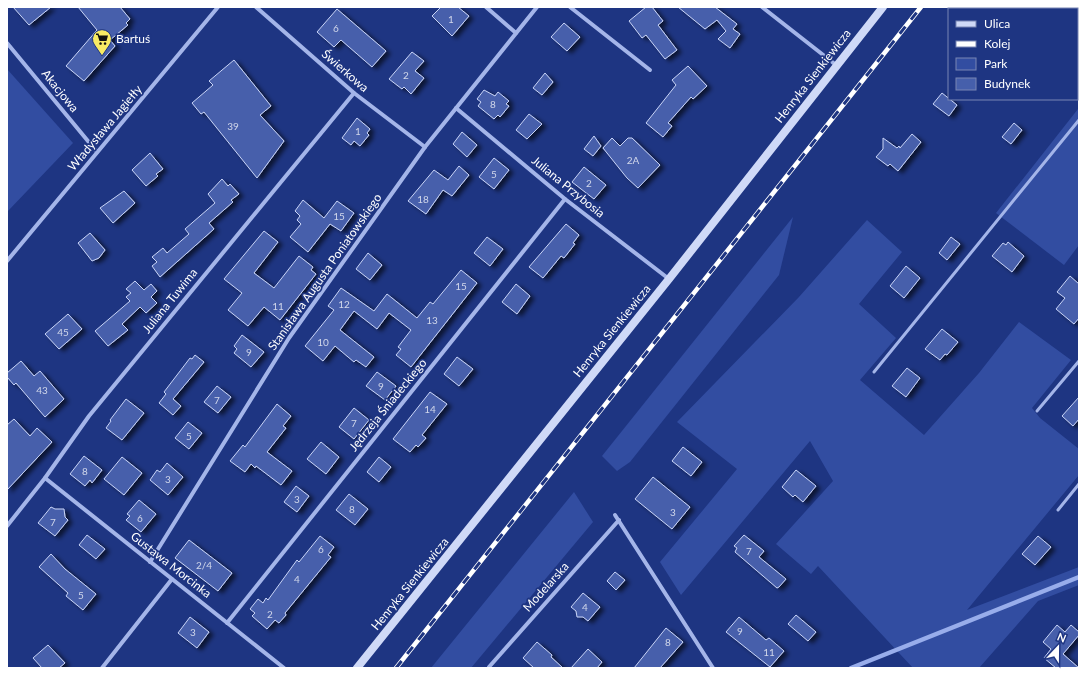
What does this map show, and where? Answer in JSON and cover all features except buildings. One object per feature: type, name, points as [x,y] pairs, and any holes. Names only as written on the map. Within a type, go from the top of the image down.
[{"type":"main road","name":"Henryka Sienkiewicza","points":[[357,668],[670,279],[836,65],[883,7]]},
{"type":"street","name":"Władysława Jagiełły","points":[[7,261],[218,7]]},
{"type":"street","name":"Świerkowa","points":[[256,7],[354,93],[425,147]]},
{"type":"street","points":[[486,7],[516,33]]},
{"type":"street","name":"Stanisława Augusta Poniatowskiego","points":[[150,562],[289,338],[425,147],[537,7]]},
{"type":"street","points":[[570,7],[650,70]]},
{"type":"street","points":[[762,7],[836,65]]},
{"type":"street","name":"Akacjowa","points":[[7,42],[97,152]]},
{"type":"street","name":"Juliana Tuwima","points":[[7,526],[45,478],[89,416],[354,93]]},
{"type":"street","name":"Juliana Przybosia","points":[[456,108],[565,199],[670,279]]},
{"type":"street","name":"Jędrzeja Śniadeckiego","points":[[227,623],[565,199]]},
{"type":"street","name":"Gustawa Morcinka","points":[[45,478],[284,668]]},
{"type":"street","points":[[615,515],[713,668]]},
{"type":"street","name":"Modelarska","points":[[489,667],[619,520]]},
{"type":"street","points":[[102,668],[172,579]]},
{"type":"lane","points":[[874,372],[1079,120]]},
{"type":"lane","points":[[1037,411],[1079,361]]},
{"type":"lane","points":[[1058,510],[1079,484]]},
{"type":"green space","points":[[7,69],[73,143],[7,212]]},
{"type":"green space","points":[[1078,109],[1079,245],[1064,265],[996,213]]},
{"type":"green space","points":[[793,217],[779,275],[630,462],[617,471],[602,456]]},
{"type":"green space","points":[[867,220],[902,252],[859,304],[896,338],[860,380],[924,435],[979,373],[1019,322],[1071,360],[1032,408],[1040,418],[1079,449],[1079,475],[967,610],[1079,567],[1079,585],[1038,601],[979,668],[913,668],[818,566],[811,574],[776,544],[833,481],[810,441],[681,595],[660,562],[737,469],[677,422],[799,297]]},
{"type":"green space","points":[[574,492],[593,522],[471,668],[431,668]]},
{"type":"waterway","points":[[851,668],[1079,577]]},
{"type":"railway","points":[[396,668],[921,7]]},
{"type":"place","name":"Bartuś","points":[[102,56]]}]
